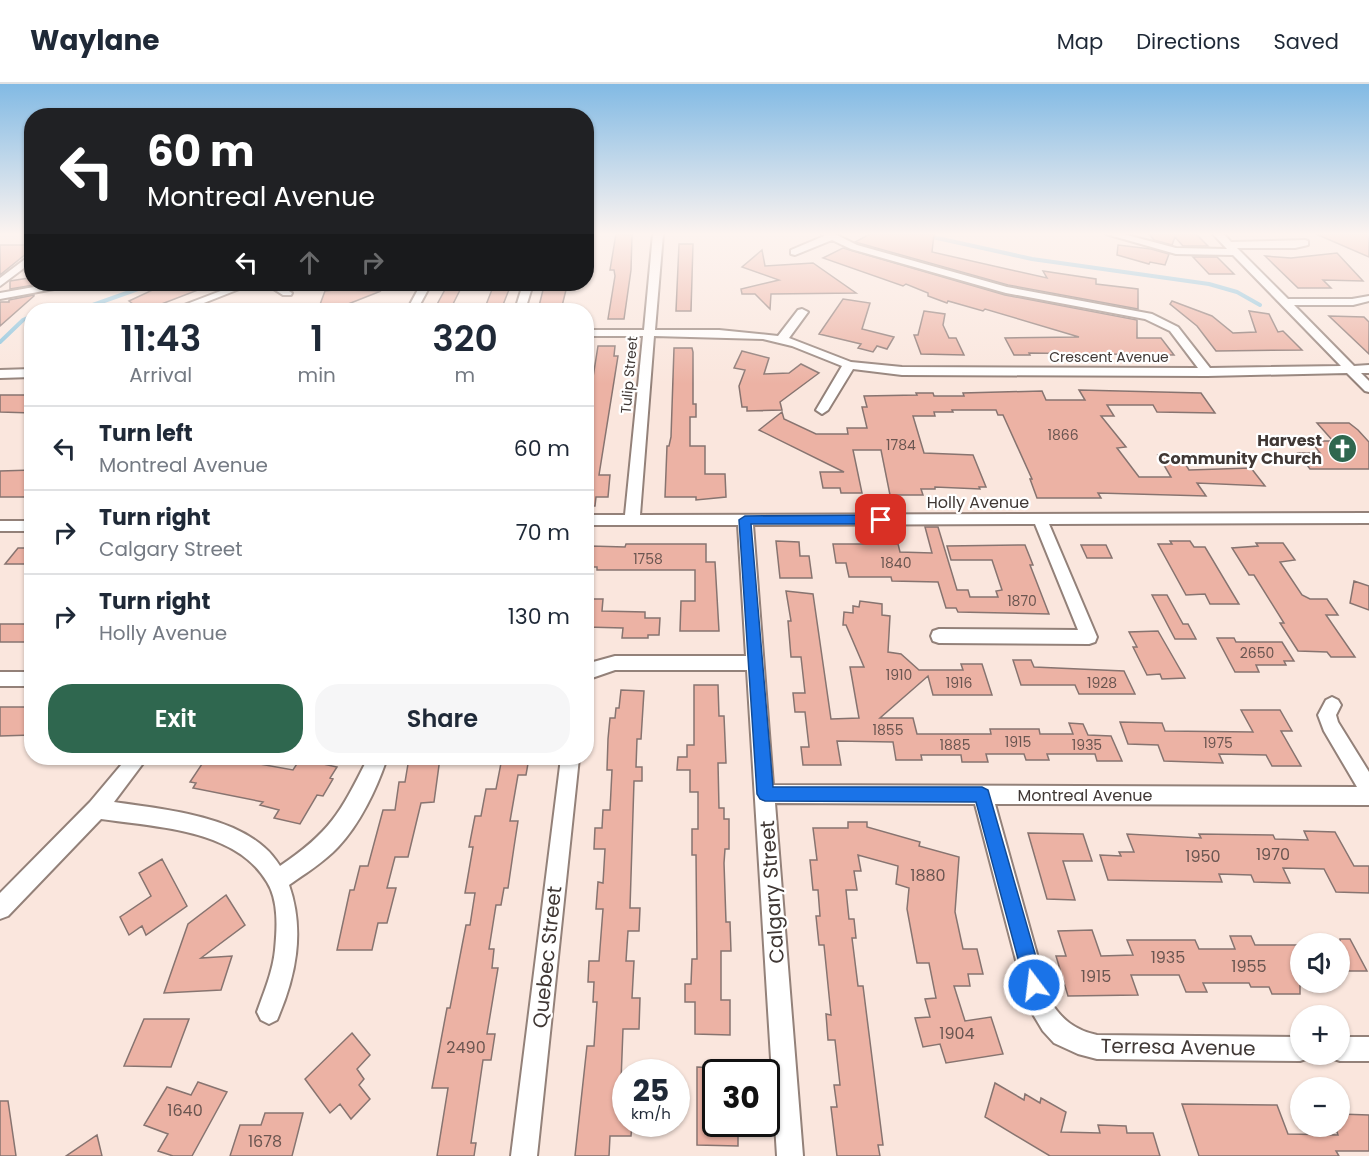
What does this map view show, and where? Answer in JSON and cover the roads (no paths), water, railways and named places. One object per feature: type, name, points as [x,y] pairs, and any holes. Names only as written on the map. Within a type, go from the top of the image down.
[{"type":"street","name":"Tulip Street","points":[[632,519],[653,284]]},
{"type":"street","points":[[985,284],[1148,316],[1174,329],[1207,372]]},
{"type":"street","points":[[1267,284],[1369,388]]},
{"type":"street","points":[[0,296],[27,291]]},
{"type":"street","points":[[196,303],[228,291]]},
{"type":"street","points":[[283,291],[287,293]]},
{"type":"street","points":[[1285,302],[1353,302],[1366,298]]},
{"type":"street","points":[[782,339],[802,312]]},
{"type":"street","name":"Crescent Avenue","points":[[594,333],[745,334],[782,339],[849,365],[902,371],[1207,372],[1369,369]]},
{"type":"street","points":[[822,410],[849,365]]},
{"type":"street","points":[[0,374],[24,373]]},
{"type":"street","name":"Holly Avenue","points":[[594,520],[1369,518]]},
{"type":"street","points":[[939,636],[1089,637],[1040,519]]},
{"type":"street","name":"Calgary Street","points":[[745,520],[790,1156]]},
{"type":"street","points":[[0,526],[24,526]]},
{"type":"street","points":[[594,668],[615,663],[755,663]]},
{"type":"street","points":[[0,679],[24,679]]},
{"type":"street","points":[[1332,705],[1328,715],[1330,725],[1369,789]]},
{"type":"street","points":[[0,908],[97,809],[132,765]]},
{"type":"street","points":[[278,880],[331,840],[348,816],[374,765]]},
{"type":"street","name":"Quebec Street","points":[[524,1156],[569,765]]},
{"type":"street","name":"Montreal Avenue","points":[[765,794],[1369,796]]},
{"type":"street","name":"Terresa Avenue","points":[[982,795],[1040,1006],[1056,1030],[1082,1045],[1097,1047],[1290,1048]]},
{"type":"street","points":[[97,809],[183,824],[236,839],[254,849],[278,880],[288,932],[286,952],[269,1012]]},
{"type":"street","points":[[1350,1049],[1369,1049]]},
{"type":"waterway","points":[[1209,284],[1237,292],[1260,305]]},
{"type":"waterway","points":[[98,303],[132,291]]},
{"type":"waterway","points":[[0,342],[24,320]]},
{"type":"place","name":"Harvest Community Church","points":[[1343,449]]}]
